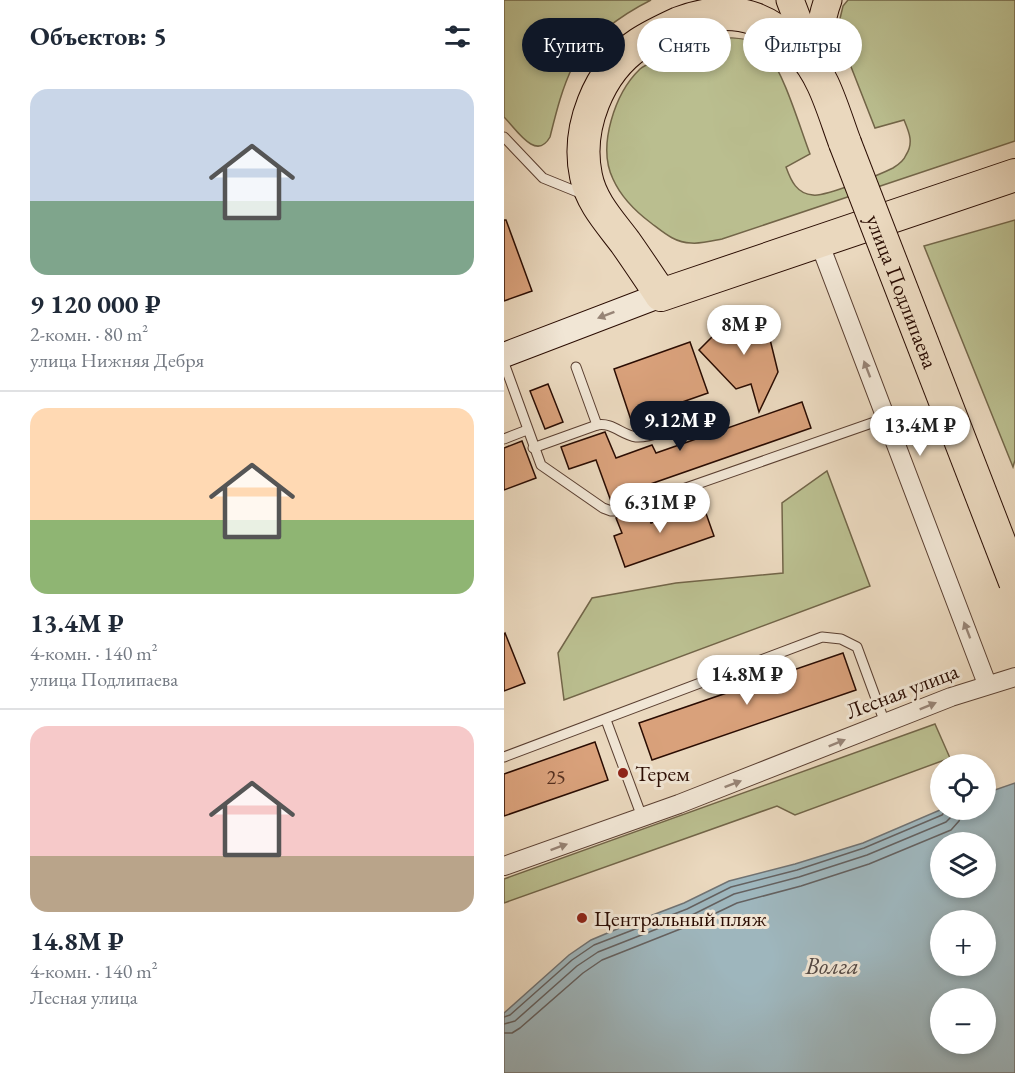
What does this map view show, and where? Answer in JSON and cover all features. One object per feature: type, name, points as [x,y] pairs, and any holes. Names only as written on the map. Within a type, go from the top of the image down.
[{"type":"highway","points":[[754,18],[716,14],[694,17],[638,44],[616,65],[601,87],[588,120],[584,146],[586,177],[593,198],[661,295],[1015,175]]},
{"type":"highway","name":"улица Подлипаева","points":[[818,72],[1015,582]]},
{"type":"main road","points":[[694,17],[720,0]]},
{"type":"main road","name":"улица Подлипаева","points":[[790,0],[797,18]]},
{"type":"main road","points":[[823,18],[828,0]]},
{"type":"main road","points":[[504,355],[661,295]]},
{"type":"street","points":[[819,242],[987,684]]},
{"type":"street","name":"Лесная улица","points":[[504,866],[766,771],[987,684],[1015,677]]},
{"type":"lane","points":[[504,138],[543,177],[593,198]]},
{"type":"lane","points":[[504,363],[537,459],[545,470],[611,511],[620,511],[886,418]]},
{"type":"lane","points":[[576,367],[597,425]]},
{"type":"lane","points":[[533,448],[597,425],[610,426],[633,436],[646,437],[716,412]]},
{"type":"lane","points":[[504,439],[527,430]]},
{"type":"lane","points":[[504,758],[822,638],[841,639],[856,647],[885,723]]},
{"type":"lane","points":[[606,720],[642,817]]},
{"type":"green space","points":[[504,0],[651,0],[621,18],[522,18],[522,72],[571,72],[550,137],[544,144],[532,145],[526,141],[504,117]]},
{"type":"green space","points":[[848,0],[1015,0],[1015,141],[722,239],[706,242],[685,243],[674,239],[629,203],[613,179],[607,151],[611,121],[616,106],[631,79],[637,72],[731,72],[731,38],[743,39],[743,72],[778,72],[779,74],[810,154],[786,167],[793,182],[803,192],[819,195],[829,192],[877,175],[901,162],[908,151],[909,133],[904,120],[875,128],[853,72],[862,72],[862,18],[840,18],[843,6]]},
{"type":"green space","points":[[1015,220],[1015,460],[1013,467],[924,246]]},
{"type":"green space","points":[[827,471],[870,586],[564,700],[558,653],[592,598],[676,583],[783,573],[782,503]]},
{"type":"green space","points":[[935,724],[948,754],[930,754],[930,765],[795,815],[777,806],[504,903],[504,879]]},
{"type":"water","name":"Волга","points":[[1015,783],[1015,1073],[504,1073],[504,1013],[569,955],[591,940],[684,903],[729,881],[863,843],[930,814],[930,820],[996,820],[996,790]]},
{"type":"building","points":[[504,220],[506,220],[532,291],[504,301]]},
{"type":"building","points":[[751,315],[766,323],[778,372],[759,412],[751,384],[736,389],[699,350],[723,326]]},
{"type":"building","points":[[690,342],[708,393],[631,420],[614,369]]},
{"type":"building","points":[[548,384],[563,422],[545,429],[530,391]]},
{"type":"building","points":[[802,402],[811,428],[639,488],[642,496],[619,504],[612,504],[596,460],[569,469],[561,447],[605,432],[616,458],[652,445],[656,453]]},
{"type":"building","points":[[522,441],[536,478],[504,490],[504,448]]},
{"type":"building","points":[[703,505],[714,536],[625,567],[614,536],[622,533],[616,518],[646,509],[651,523]]},
{"type":"building","points":[[504,634],[525,683],[504,691]]},
{"type":"building","points":[[843,653],[856,690],[652,760],[639,723]]},
{"type":"building","points":[[595,742],[608,780],[504,816],[504,774]]},
{"type":"place","name":"Терем","points":[[623,773]]},
{"type":"place","name":"Центральный пляж","points":[[582,918]]}]
